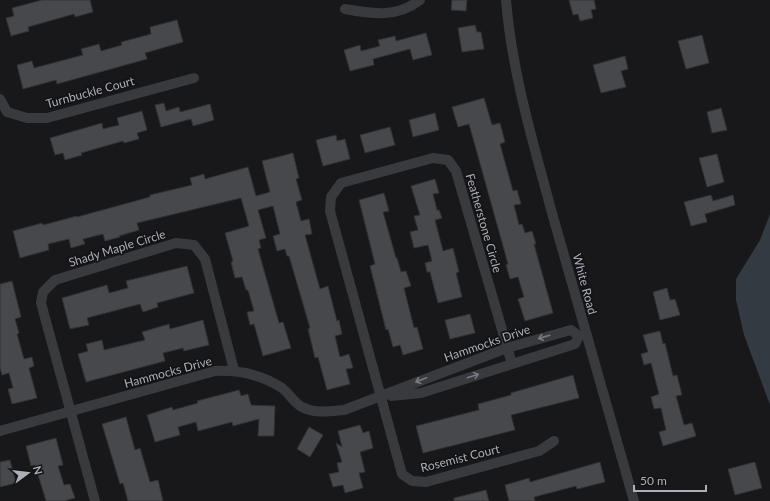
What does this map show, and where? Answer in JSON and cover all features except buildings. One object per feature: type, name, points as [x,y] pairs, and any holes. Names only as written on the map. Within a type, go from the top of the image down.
[{"type":"street","points":[[345,9],[375,15],[410,8],[420,0]]},
{"type":"street","name":"White Road","points":[[506,0],[509,35],[515,73],[582,335],[634,501]]},
{"type":"street","name":"Turnbuckle Court","points":[[0,99],[7,112],[27,118],[47,118],[194,78]]},
{"type":"street","name":"Featherstone Circle","points":[[381,397],[330,211],[331,197],[341,183],[433,158],[448,160],[456,171],[512,364]]},
{"type":"street","name":"Shady Maple Circle","points":[[95,501],[41,303],[43,292],[55,280],[176,243],[194,245],[206,259],[234,370]]},
{"type":"street","name":"Hammocks Drive","points":[[0,432],[215,371],[234,370],[253,374],[282,388],[302,407],[321,412],[344,410],[507,348],[571,330],[582,335],[575,344],[421,393],[381,397]]},
{"type":"street","name":"Rosemist Court","points":[[381,397],[402,474],[412,481],[426,482],[539,451],[554,441]]},
{"type":"shaded area","points":[[770,214],[770,405],[744,335],[736,300],[736,279],[760,240]]}]
